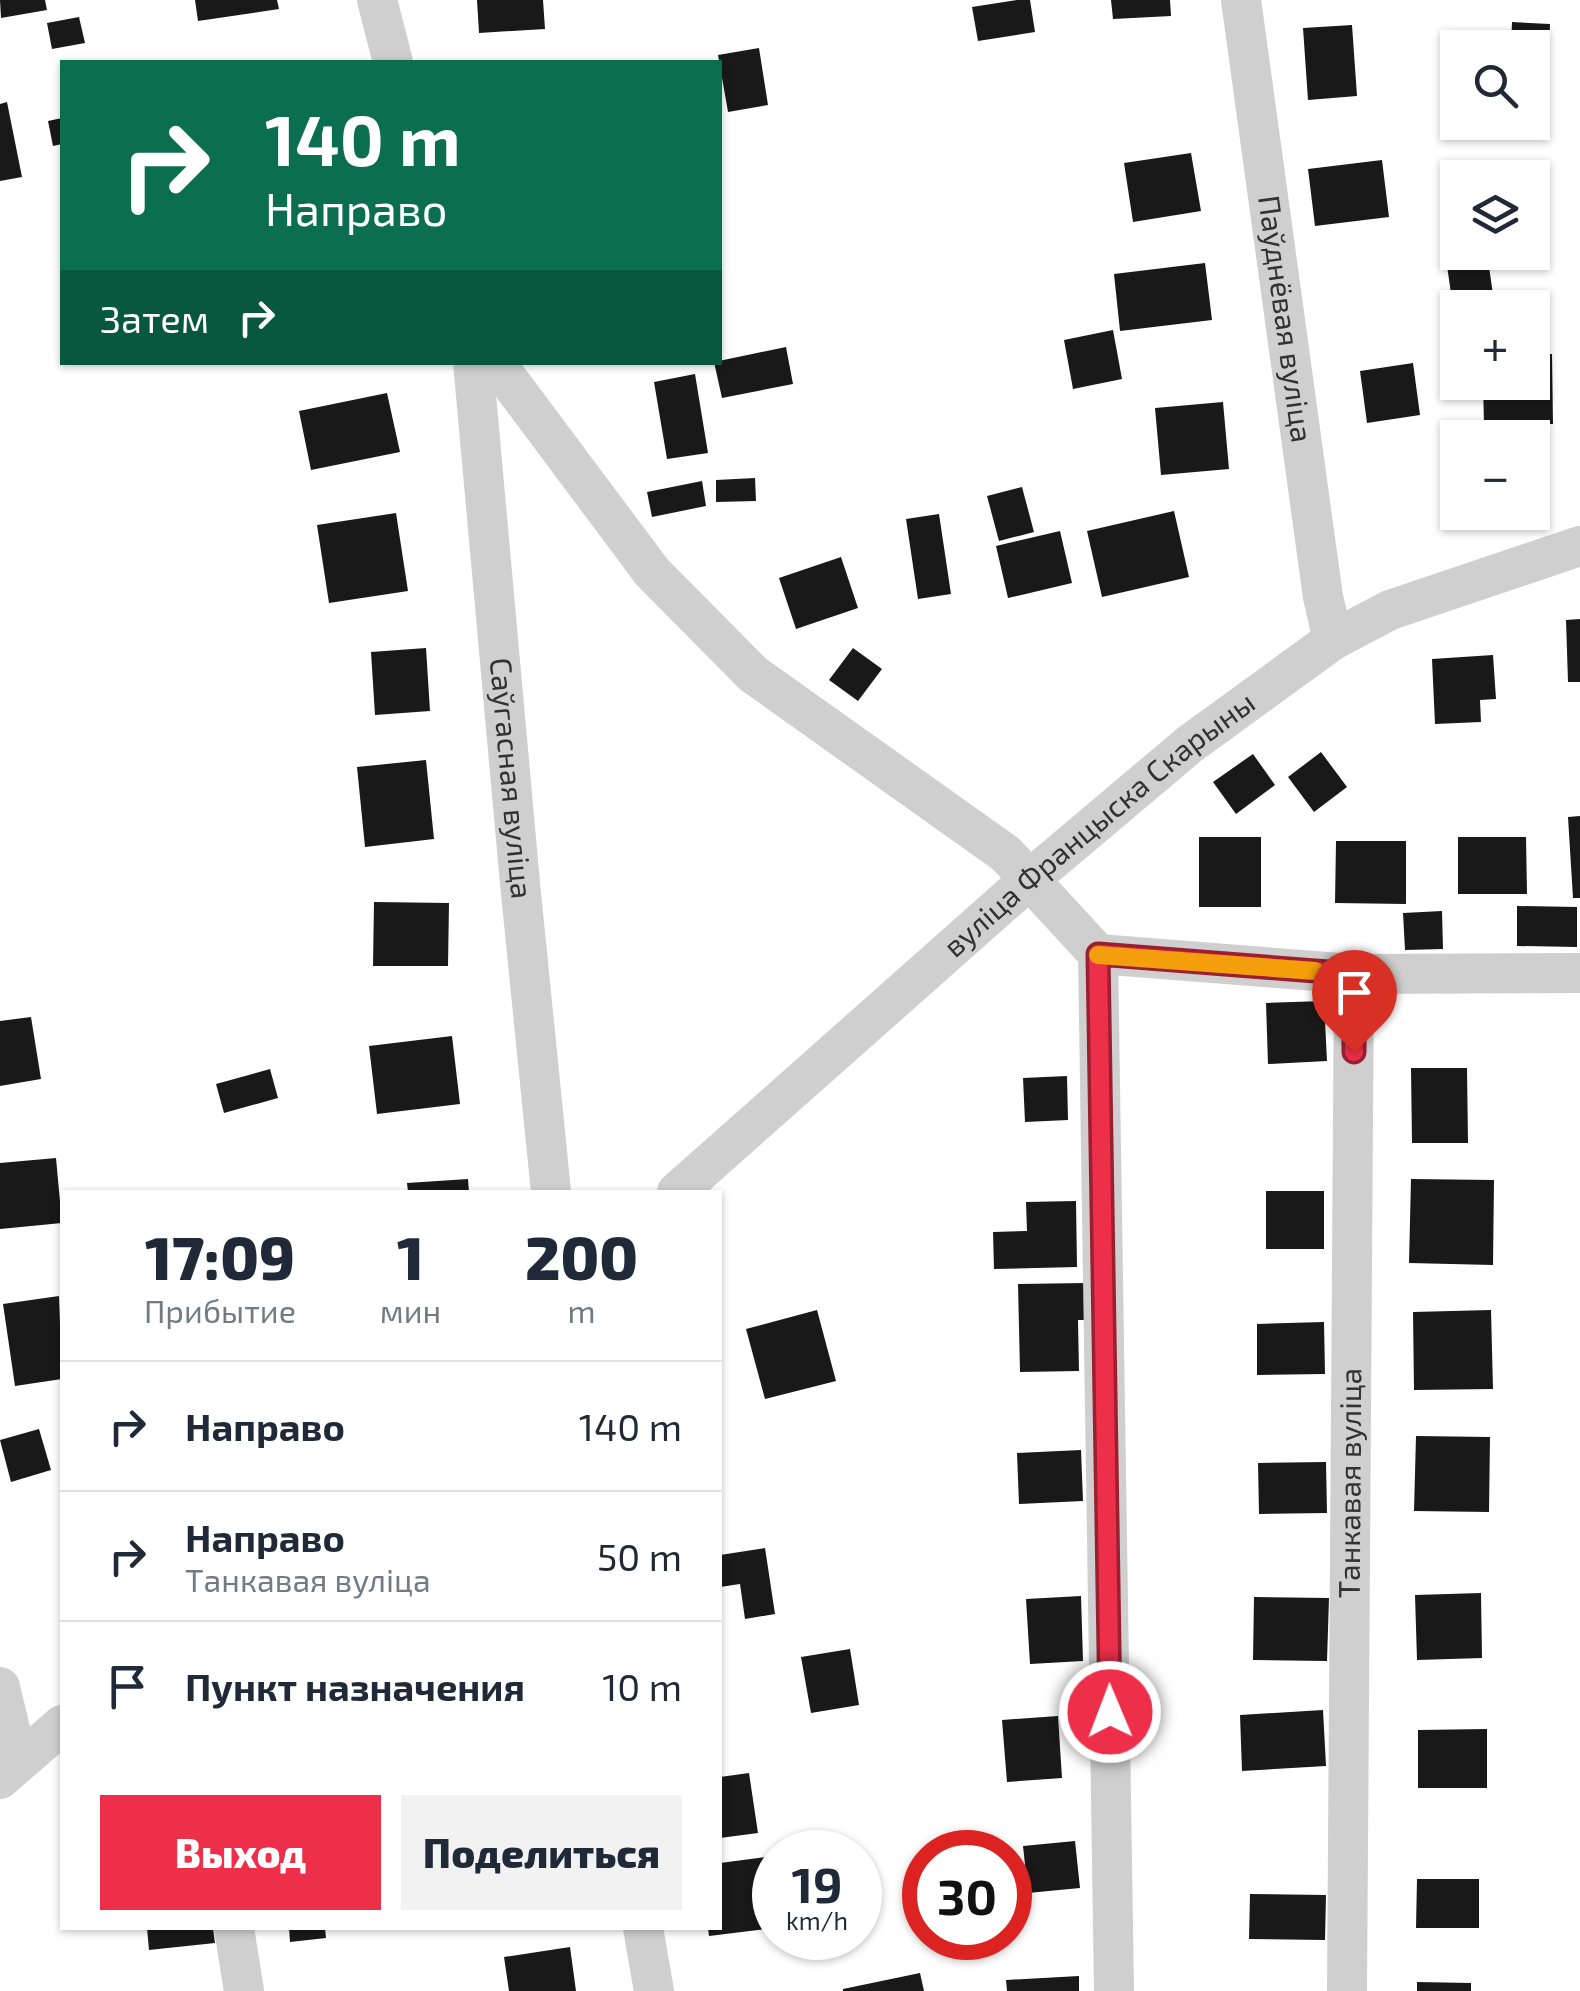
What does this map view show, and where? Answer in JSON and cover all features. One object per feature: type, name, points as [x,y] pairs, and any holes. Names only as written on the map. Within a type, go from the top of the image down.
[{"type":"street","points":[[377,0],[392,60]]},
{"type":"street","name":"Паўднёвая вуліца","points":[[1240,0],[1333,640]]},
{"type":"street","name":"Саўгасная вуліца","points":[[473,365],[551,1190]]},
{"type":"street","points":[[497,365],[652,572],[753,674],[1006,854],[1098,954],[1114,1991]]},
{"type":"street","name":"вуліца Францыска Скарыны","points":[[679,1190],[1030,879],[1190,744],[1333,640],[1419,599],[1580,546]]},
{"type":"street","points":[[1098,954],[1354,974],[1580,972]]},
{"type":"street","name":"Танкавая вуліца","points":[[1346,1991],[1354,974]]},
{"type":"street","points":[[0,1687],[9,1771]]},
{"type":"street","points":[[9,1771],[60,1727]]},
{"type":"street","points":[[234,1930],[244,1991]]},
{"type":"street","points":[[644,1930],[654,1991]]},
{"type":"building","points":[[0,0],[45,0],[47,10],[1,18]]},
{"type":"building","points":[[195,0],[277,0],[279,9],[198,21]]},
{"type":"building","points":[[477,0],[543,0],[545,29],[479,33]]},
{"type":"building","points":[[1030,0],[1035,32],[978,41],[972,7]]},
{"type":"building","points":[[1111,0],[1170,0],[1171,16],[1113,19]]},
{"type":"building","points":[[79,17],[85,43],[52,49],[47,23]]},
{"type":"building","points":[[1512,22],[1550,24],[1550,30],[1512,30]]},
{"type":"building","points":[[1352,25],[1357,96],[1308,100],[1303,28]]},
{"type":"building","points":[[759,48],[768,105],[728,112],[722,60],[718,55]]},
{"type":"building","points":[[7,102],[22,177],[0,181],[0,104]]},
{"type":"building","points":[[60,118],[60,144],[53,146],[48,121]]},
{"type":"building","points":[[1191,153],[1201,211],[1133,222],[1124,163]]},
{"type":"building","points":[[1382,160],[1389,217],[1315,226],[1308,169]]},
{"type":"building","points":[[1205,263],[1212,320],[1120,331],[1114,274]]},
{"type":"building","points":[[1448,270],[1489,270],[1492,290],[1451,290]]},
{"type":"building","points":[[1113,330],[1122,379],[1073,389],[1064,340]]},
{"type":"building","points":[[786,347],[793,384],[722,398],[715,365],[722,365],[722,360]]},
{"type":"building","points":[[1552,354],[1553,424],[1550,420],[1484,420],[1483,400],[1550,400]]},
{"type":"building","points":[[1413,363],[1420,415],[1367,423],[1360,371]]},
{"type":"building","points":[[695,374],[708,453],[667,459],[654,382]]},
{"type":"building","points":[[387,393],[400,452],[311,470],[299,411]]},
{"type":"building","points":[[1223,402],[1229,469],[1161,475],[1155,408]]},
{"type":"building","points":[[755,478],[756,501],[716,502],[716,480]]},
{"type":"building","points":[[702,481],[706,506],[652,517],[647,492]]},
{"type":"building","points":[[1022,487],[1034,532],[999,541],[987,496]]},
{"type":"building","points":[[1174,511],[1189,577],[1102,597],[1087,531]]},
{"type":"building","points":[[396,513],[408,591],[329,603],[317,525]]},
{"type":"building","points":[[939,514],[951,594],[918,599],[906,519]]},
{"type":"building","points":[[1060,531],[1072,583],[1008,598],[996,546]]},
{"type":"building","points":[[841,557],[858,608],[796,629],[779,578]]},
{"type":"building","points":[[1580,619],[1580,682],[1568,682],[1566,620]]},
{"type":"building","points":[[426,648],[430,711],[375,715],[371,652]]},
{"type":"building","points":[[853,648],[882,669],[858,701],[829,680]]},
{"type":"building","points":[[1493,655],[1496,699],[1480,700],[1481,722],[1435,724],[1432,659]]},
{"type":"building","points":[[1321,752],[1347,787],[1314,812],[1288,777]]},
{"type":"building","points":[[1253,754],[1275,785],[1236,814],[1213,782]]},
{"type":"building","points":[[426,760],[434,839],[365,847],[357,767]]},
{"type":"building","points":[[1580,816],[1580,898],[1573,898],[1568,817]]},
{"type":"building","points":[[1199,837],[1261,837],[1261,907],[1199,907]]},
{"type":"building","points":[[1458,837],[1526,837],[1527,894],[1458,894]]},
{"type":"building","points":[[1336,841],[1406,841],[1406,904],[1335,903]]},
{"type":"building","points":[[374,902],[449,903],[448,966],[373,966]]},
{"type":"building","points":[[1517,906],[1577,907],[1577,947],[1517,946]]},
{"type":"building","points":[[1442,911],[1443,949],[1405,950],[1403,913]]},
{"type":"building","points":[[1324,1001],[1327,1061],[1268,1064],[1266,1003]]},
{"type":"building","points":[[31,1017],[41,1079],[0,1086],[0,1021]]},
{"type":"building","points":[[452,1036],[460,1104],[377,1114],[369,1046]]},
{"type":"building","points":[[1411,1068],[1467,1068],[1468,1143],[1412,1143]]},
{"type":"building","points":[[270,1069],[278,1098],[224,1113],[216,1084]]},
{"type":"building","points":[[1067,1076],[1068,1120],[1025,1122],[1023,1078]]},
{"type":"building","points":[[56,1158],[60,1223],[0,1229],[0,1163]]},
{"type":"building","points":[[468,1179],[469,1190],[408,1190],[407,1183]]},
{"type":"building","points":[[1411,1179],[1494,1180],[1493,1265],[1409,1263]]},
{"type":"building","points":[[1266,1191],[1324,1191],[1324,1249],[1266,1249]]},
{"type":"building","points":[[1076,1201],[1077,1267],[994,1269],[993,1232],[1027,1231],[1026,1202]]},
{"type":"building","points":[[1086,1283],[1088,1320],[1078,1320],[1079,1371],[1020,1372],[1018,1284]]},
{"type":"building","points":[[59,1296],[60,1379],[15,1386],[3,1304]]},
{"type":"building","points":[[817,1310],[836,1381],[765,1399],[746,1329]]},
{"type":"building","points":[[1491,1310],[1493,1389],[1414,1390],[1413,1312]]},
{"type":"building","points":[[1324,1322],[1325,1374],[1257,1375],[1257,1324]]},
{"type":"building","points":[[39,1429],[51,1470],[11,1482],[0,1440]]},
{"type":"building","points":[[1416,1436],[1490,1437],[1489,1512],[1414,1511]]},
{"type":"building","points":[[1081,1450],[1083,1501],[1019,1504],[1017,1453]]},
{"type":"building","points":[[1326,1462],[1327,1513],[1259,1514],[1258,1463]]},
{"type":"building","points":[[765,1548],[775,1614],[745,1619],[740,1584],[722,1587],[722,1555]]},
{"type":"building","points":[[1481,1593],[1482,1658],[1417,1660],[1415,1595]]},
{"type":"building","points":[[1081,1596],[1083,1661],[1030,1664],[1026,1599]]},
{"type":"building","points":[[1254,1597],[1329,1598],[1327,1661],[1253,1660]]},
{"type":"building","points":[[850,1649],[859,1705],[811,1713],[801,1657]]},
{"type":"building","points":[[1323,1710],[1326,1766],[1242,1771],[1240,1715]]},
{"type":"building","points":[[1058,1716],[1062,1778],[1007,1782],[1002,1720]]},
{"type":"building","points":[[1487,1729],[1487,1788],[1418,1788],[1418,1730]]},
{"type":"building","points":[[749,1773],[758,1830],[722,1838],[722,1777]]},
{"type":"building","points":[[1075,1841],[1080,1888],[1032,1893],[1032,1845]]},
{"type":"building","points":[[752,1859],[752,1931],[709,1936],[708,1930],[722,1930],[722,1863]]},
{"type":"building","points":[[1417,1879],[1479,1879],[1479,1928],[1416,1928]]},
{"type":"building","points":[[1250,1894],[1326,1895],[1325,1940],[1249,1939]]},
{"type":"building","points":[[147,1930],[213,1930],[215,1943],[149,1950]]},
{"type":"building","points":[[289,1930],[325,1930],[326,1938],[290,1942]]},
{"type":"building","points":[[570,1947],[576,1991],[509,1991],[504,1957]]},
{"type":"building","points":[[920,1973],[924,1991],[843,1991],[843,1989]]},
{"type":"building","points":[[1079,1976],[1079,1991],[1007,1991],[1006,1980]]},
{"type":"building","points":[[1417,1982],[1471,1983],[1471,1991],[1417,1991]]},
{"type":"slow traffic","points":[[1098,955],[1315,971]]},
{"type":"route","points":[[1110,1712],[1098,954],[1354,974],[1354,1052]]}]
